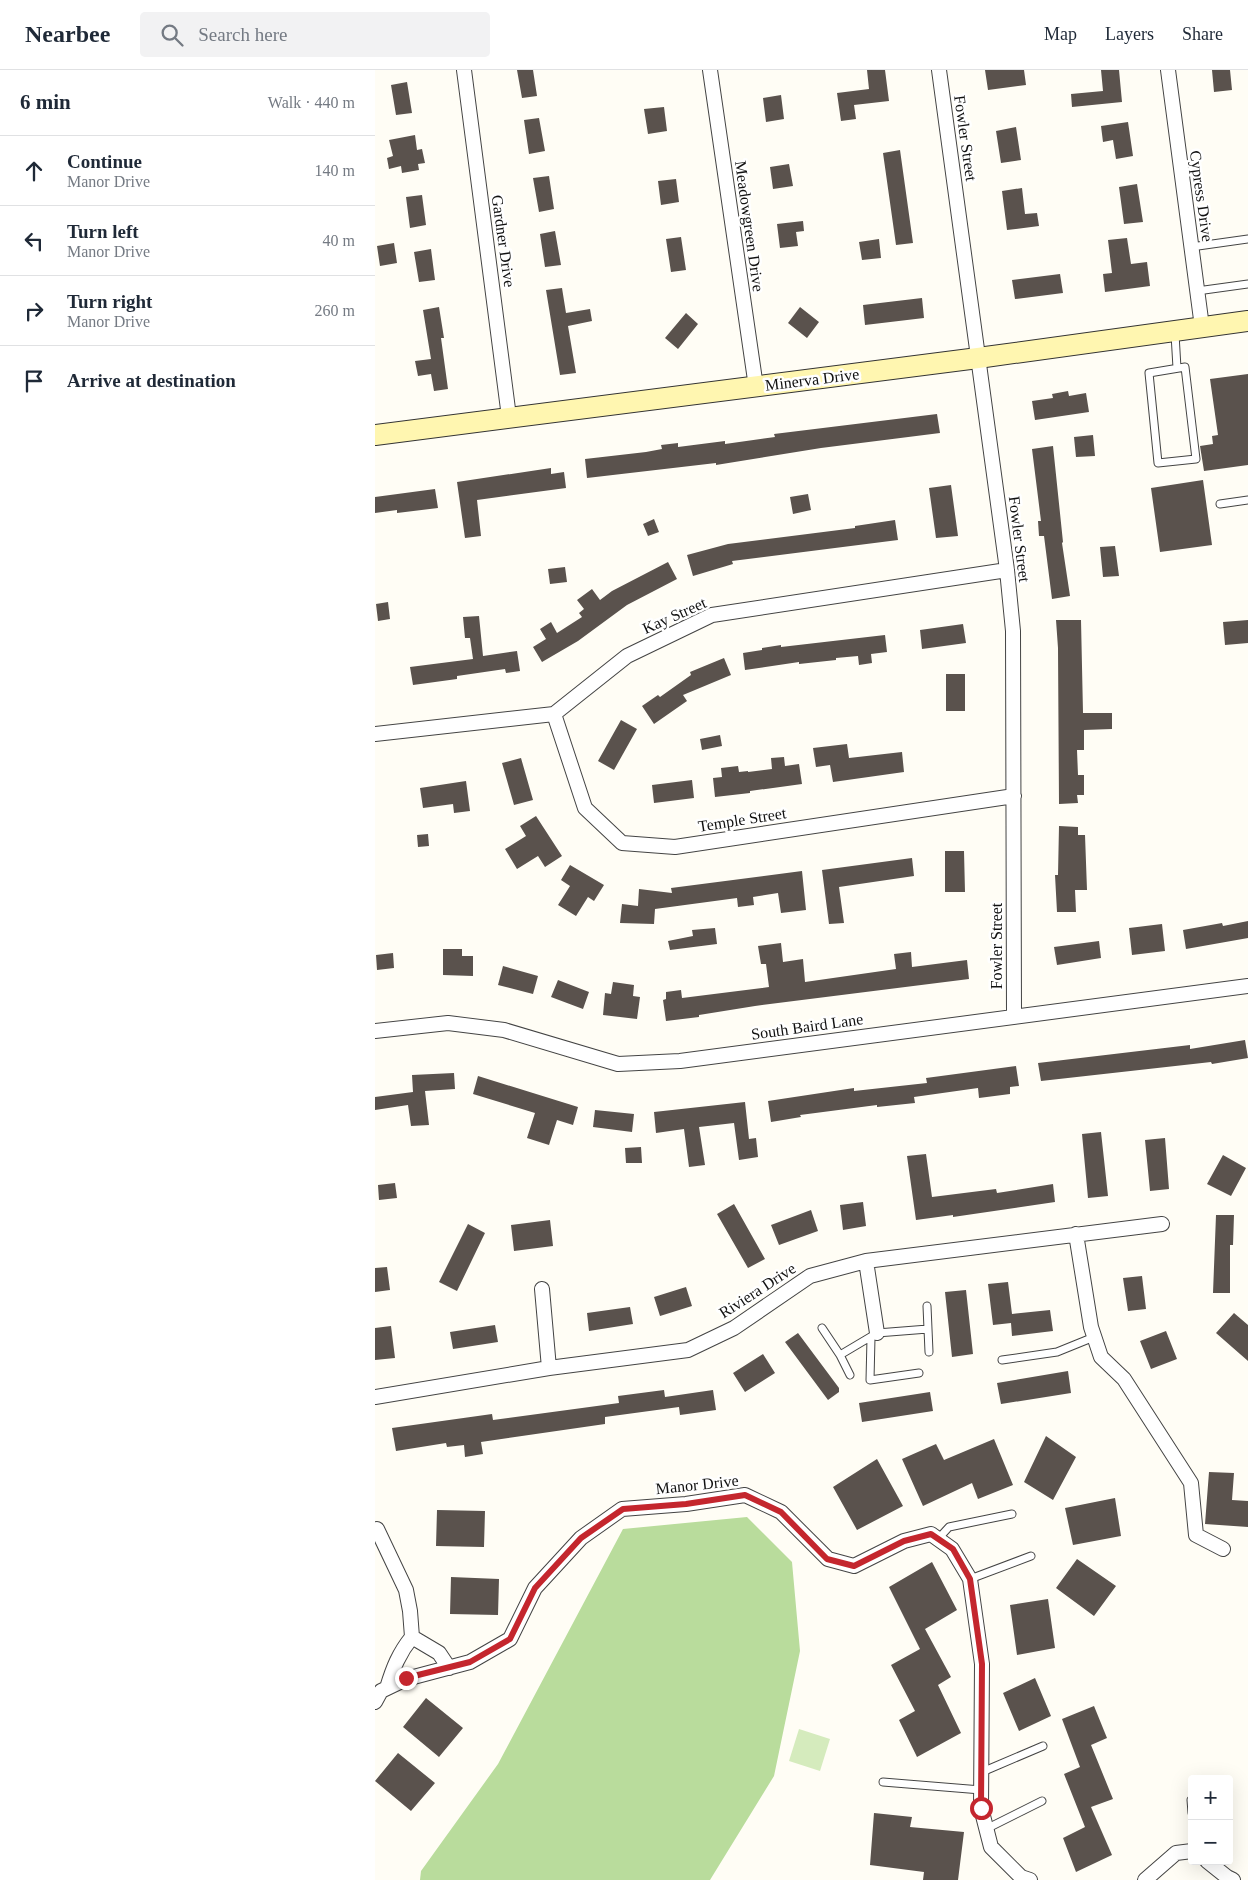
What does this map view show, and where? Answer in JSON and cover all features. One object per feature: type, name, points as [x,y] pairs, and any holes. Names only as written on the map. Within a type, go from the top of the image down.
[{"type":"street","name":"Gardner Drive","points":[[464,70],[509,416]]},
{"type":"street","name":"Meadowgreen Drive","points":[[710,70],[756,387]]},
{"type":"street","name":"Fowler Street","points":[[939,70],[1007,570],[1013,631],[1014,1016]]},
{"type":"street","name":"Cypress Drive","points":[[1168,70],[1202,327]]},
{"type":"street","name":"Minerva Drive","points":[[375,434],[756,387],[1248,321]]},
{"type":"street","name":"Kay Street","points":[[554,714],[627,656],[712,615],[1007,570]]},
{"type":"street","points":[[375,734],[554,714]]},
{"type":"street","name":"Temple Street","points":[[554,714],[585,808],[622,843],[675,847],[1014,796]]},
{"type":"street","name":"South Baird Lane","points":[[375,1031],[448,1023],[504,1030],[618,1064],[680,1061],[1248,986]]},
{"type":"street","name":"Riviera Drive","points":[[375,1397],[549,1368],[688,1350],[735,1328],[810,1276],[866,1261],[1162,1224]]},
{"type":"street","points":[[1076,1234],[1091,1327],[1101,1357],[1124,1379],[1191,1483],[1196,1535],[1223,1549]]},
{"type":"street","points":[[866,1261],[874,1336]]},
{"type":"street","points":[[542,1289],[549,1368]]},
{"type":"street","name":"Manor Drive","points":[[375,1702],[381,1691],[406,1678],[470,1662],[510,1639],[535,1588],[581,1538],[623,1509],[686,1504],[745,1495],[781,1512],[827,1559],[854,1566],[904,1541],[931,1534],[938,1539]]},
{"type":"street","points":[[377,1529],[406,1590],[412,1637],[394,1664],[387,1688]]},
{"type":"street","points":[[938,1539],[953,1549],[970,1579],[982,1664],[981,1808],[986,1829],[991,1847],[1021,1877],[1030,1880]]},
{"type":"street","points":[[412,1637],[439,1653],[449,1668]]},
{"type":"street","points":[[1145,1880],[1176,1853],[1188,1852]]},
{"type":"street","points":[[1211,1865],[1226,1879]]},
{"type":"lane","points":[[1191,248],[1248,239]]},
{"type":"lane","points":[[1197,291],[1248,284]]},
{"type":"lane","points":[[1175,331],[1177,368]]},
{"type":"lane","points":[[1185,367],[1196,459],[1158,464],[1149,373],[1177,368],[1185,367]]},
{"type":"lane","points":[[1220,504],[1248,500]]},
{"type":"lane","points":[[927,1306],[929,1352]]},
{"type":"lane","points":[[822,1328],[850,1374]]},
{"type":"lane","points":[[840,1355],[874,1336],[928,1329]]},
{"type":"lane","points":[[874,1336],[870,1380],[919,1373]]},
{"type":"lane","points":[[1002,1360],[1057,1352],[1094,1337]]},
{"type":"lane","points":[[938,1539],[949,1527],[1012,1514]]},
{"type":"lane","points":[[970,1579],[1031,1556]]},
{"type":"lane","points":[[982,1772],[1043,1746]]},
{"type":"lane","points":[[883,1782],[981,1790]]},
{"type":"lane","points":[[986,1829],[1042,1801]]},
{"type":"green space","points":[[747,1517],[792,1562],[800,1651],[774,1776],[710,1880],[420,1880],[421,1871],[498,1764],[623,1529]]},
{"type":"green space","points":[[799,1729],[830,1739],[820,1771],[789,1761]]},
{"type":"building","points":[[517,70],[533,70],[537,96],[522,98]]},
{"type":"building","points":[[867,70],[885,70],[889,101],[854,105],[856,119],[841,121],[837,93],[869,89]]},
{"type":"building","points":[[985,70],[1024,70],[1026,85],[988,90]]},
{"type":"building","points":[[1101,70],[1119,70],[1122,102],[1072,107],[1071,94],[1103,91]]},
{"type":"building","points":[[1212,70],[1230,70],[1232,90],[1214,92]]},
{"type":"building","points":[[407,82],[412,113],[396,115],[391,85]]},
{"type":"building","points":[[781,95],[784,119],[766,122],[763,98]]},
{"type":"building","points":[[664,107],[667,131],[648,134],[644,109]]},
{"type":"building","points":[[539,118],[545,151],[529,154],[524,120]]},
{"type":"building","points":[[1128,122],[1133,156],[1116,159],[1113,140],[1103,142],[1101,126]]},
{"type":"building","points":[[1016,127],[1021,160],[1001,163],[996,131]]},
{"type":"building","points":[[415,135],[417,150],[422,149],[425,163],[418,164],[419,170],[402,173],[401,166],[389,169],[387,158],[393,156],[389,140]]},
{"type":"building","points":[[900,150],[913,243],[896,245],[883,153]]},
{"type":"building","points":[[789,164],[793,186],[773,189],[770,167]]},
{"type":"building","points":[[549,176],[554,209],[539,212],[533,178]]},
{"type":"building","points":[[676,179],[679,202],[661,205],[658,181]]},
{"type":"building","points":[[1137,184],[1143,222],[1124,224],[1119,187]]},
{"type":"building","points":[[1022,188],[1025,214],[1037,213],[1039,226],[1007,230],[1002,191]]},
{"type":"building","points":[[422,195],[426,225],[410,228],[406,197]]},
{"type":"building","points":[[803,221],[804,231],[796,232],[798,246],[780,248],[777,224]]},
{"type":"building","points":[[555,231],[561,265],[545,267],[540,234]]},
{"type":"building","points":[[681,237],[686,270],[671,272],[666,239]]},
{"type":"building","points":[[1127,238],[1131,264],[1147,262],[1150,286],[1105,292],[1103,274],[1112,273],[1108,240]]},
{"type":"building","points":[[879,239],[881,258],[862,260],[859,242]]},
{"type":"building","points":[[394,243],[397,263],[380,266],[377,246]]},
{"type":"building","points":[[431,249],[435,280],[419,282],[414,252]]},
{"type":"building","points":[[1060,274],[1063,293],[1015,299],[1012,280]]},
{"type":"building","points":[[562,288],[566,313],[590,309],[592,321],[568,326],[576,373],[560,375],[546,290]]},
{"type":"building","points":[[922,298],[924,318],[865,325],[863,305]]},
{"type":"building","points":[[439,307],[444,338],[441,338],[448,389],[434,391],[431,374],[418,376],[415,361],[431,359],[423,310]]},
{"type":"building","points":[[800,307],[819,322],[807,338],[788,323]]},
{"type":"building","points":[[686,313],[698,324],[678,349],[665,338]]},
{"type":"building","points":[[1248,374],[1248,465],[1204,471],[1200,446],[1213,444],[1212,436],[1218,435],[1210,379]]},
{"type":"building","points":[[1068,391],[1069,396],[1086,393],[1089,412],[1035,420],[1032,401],[1053,398],[1052,394]]},
{"type":"building","points":[[937,414],[940,433],[821,448],[716,465],[716,463],[587,478],[585,459],[646,452],[662,449],[661,445],[678,443],[678,447],[725,441],[725,444],[775,437],[774,434]]},
{"type":"building","points":[[1093,435],[1095,456],[1076,457],[1074,437]]},
{"type":"building","points":[[1053,446],[1062,543],[1070,596],[1052,599],[1044,536],[1039,536],[1038,521],[1041,521],[1032,449]]},
{"type":"building","points":[[551,468],[551,474],[564,472],[566,488],[477,500],[481,536],[465,538],[457,482]]},
{"type":"building","points":[[1203,480],[1212,545],[1160,552],[1151,488]]},
{"type":"building","points":[[951,485],[958,536],[936,538],[929,488]]},
{"type":"building","points":[[435,489],[438,508],[397,513],[397,510],[375,513],[375,497]]},
{"type":"building","points":[[808,494],[811,510],[793,514],[790,497]]},
{"type":"building","points":[[654,519],[659,532],[648,536],[643,524]]},
{"type":"building","points":[[895,520],[898,540],[732,561],[733,564],[693,576],[687,555],[728,544],[855,528],[855,526]]},
{"type":"building","points":[[1115,546],[1119,576],[1103,577],[1100,547]]},
{"type":"building","points":[[668,562],[677,579],[627,605],[578,641],[542,662],[533,647],[546,639],[540,629],[551,622],[557,633],[582,617],[579,613],[584,609],[577,600],[592,589],[600,600],[612,591]]},
{"type":"building","points":[[565,567],[567,582],[550,584],[548,569]]},
{"type":"building","points":[[388,602],[390,619],[378,621],[376,604]]},
{"type":"building","points":[[479,616],[483,656],[517,651],[520,671],[506,673],[505,669],[457,676],[457,679],[413,685],[410,667],[473,659],[470,638],[465,638],[463,617]]},
{"type":"building","points":[[1056,620],[1081,620],[1083,713],[1112,713],[1112,729],[1084,730],[1084,750],[1077,750],[1078,775],[1084,775],[1084,795],[1077,795],[1078,803],[1059,804],[1058,648]]},
{"type":"building","points":[[1248,620],[1248,643],[1225,645],[1223,622]]},
{"type":"building","points":[[963,624],[966,643],[922,649],[920,630]]},
{"type":"building","points":[[885,635],[887,652],[871,654],[872,663],[859,665],[858,656],[745,670],[743,653],[762,650],[762,648]]},
{"type":"building","points":[[724,658],[731,675],[683,695],[687,701],[654,724],[642,706],[658,695],[660,697],[691,675],[690,672]]},
{"type":"building","points":[[946,674],[965,674],[965,711],[946,711]]},
{"type":"building","points":[[621,720],[637,729],[614,770],[598,761]]},
{"type":"building","points":[[720,735],[722,746],[702,750],[700,739]]},
{"type":"building","points":[[847,744],[849,758],[902,752],[904,772],[833,782],[830,765],[816,767],[813,748]]},
{"type":"building","points":[[784,757],[785,766],[799,764],[802,784],[715,797],[713,778],[722,777],[721,768],[738,766],[739,772],[772,769],[771,758]]},
{"type":"building","points":[[521,758],[533,800],[514,805],[502,763]]},
{"type":"building","points":[[692,780],[694,798],[654,803],[652,785]]},
{"type":"building","points":[[466,781],[470,811],[454,813],[453,804],[423,808],[420,788]]},
{"type":"building","points":[[536,816],[562,856],[545,867],[538,856],[517,869],[505,849],[526,836],[520,826]]},
{"type":"building","points":[[1059,826],[1078,827],[1078,835],[1085,835],[1087,890],[1075,890],[1076,912],[1057,912],[1055,875],[1058,875]]},
{"type":"building","points":[[428,834],[429,846],[418,847],[417,835]]},
{"type":"building","points":[[945,851],[964,851],[965,892],[945,892]]},
{"type":"building","points":[[912,858],[914,876],[839,887],[844,923],[829,924],[822,870]]},
{"type":"building","points":[[570,865],[604,885],[594,901],[588,897],[576,916],[558,905],[570,886],[561,880]]},
{"type":"building","points":[[802,871],[806,910],[781,913],[778,893],[753,897],[754,905],[738,907],[737,898],[655,909],[654,924],[620,923],[622,904],[638,906],[639,889],[672,893],[671,888]]},
{"type":"building","points":[[1248,921],[1248,938],[1186,949],[1183,930],[1222,923],[1223,926]]},
{"type":"building","points":[[1162,924],[1165,951],[1132,955],[1129,928]]},
{"type":"building","points":[[715,928],[717,944],[670,950],[668,941],[693,936],[692,930]]},
{"type":"building","points":[[1099,941],[1101,958],[1057,965],[1054,947]]},
{"type":"building","points":[[781,943],[783,962],[803,959],[805,982],[896,969],[894,954],[911,952],[912,967],[967,960],[969,979],[755,1006],[699,1015],[699,1017],[666,1021],[663,1000],[666,999],[666,992],[681,990],[682,998],[769,987],[766,964],[761,964],[758,946]]},
{"type":"building","points":[[443,949],[462,949],[462,956],[473,956],[473,976],[443,975]]},
{"type":"building","points":[[393,953],[394,968],[377,970],[376,955]]},
{"type":"building","points":[[503,966],[538,976],[533,994],[498,985]]},
{"type":"building","points":[[558,980],[589,992],[583,1009],[551,997]]},
{"type":"building","points":[[613,982],[634,985],[633,996],[640,997],[637,1019],[603,1015],[605,993],[611,994]]},
{"type":"building","points":[[1245,1040],[1248,1058],[1212,1064],[1211,1062],[1041,1081],[1038,1063],[1190,1045],[1190,1049]]},
{"type":"building","points":[[1016,1066],[1019,1086],[1010,1087],[1010,1094],[979,1098],[978,1088],[914,1097],[915,1103],[877,1107],[877,1105],[800,1115],[801,1117],[771,1122],[768,1101],[854,1088],[854,1091],[927,1083],[926,1078]]},
{"type":"building","points":[[454,1073],[455,1089],[425,1091],[429,1125],[411,1126],[408,1105],[375,1110],[375,1097],[413,1092],[412,1075]]},
{"type":"building","points":[[478,1076],[578,1107],[573,1125],[557,1120],[549,1145],[527,1138],[535,1113],[473,1094]]},
{"type":"building","points":[[745,1102],[749,1139],[756,1138],[758,1157],[739,1160],[734,1123],[699,1127],[705,1165],[689,1167],[684,1129],[656,1133],[654,1112]]},
{"type":"building","points":[[595,1110],[634,1114],[632,1132],[593,1127]]},
{"type":"building","points":[[1101,1132],[1108,1196],[1088,1198],[1082,1134]]},
{"type":"building","points":[[1165,1138],[1169,1189],[1150,1191],[1145,1140]]},
{"type":"building","points":[[641,1147],[642,1163],[626,1163],[625,1148]]},
{"type":"building","points":[[926,1154],[932,1197],[996,1189],[997,1193],[1053,1184],[1055,1202],[953,1217],[953,1215],[916,1220],[907,1156]]},
{"type":"building","points":[[1223,1155],[1246,1168],[1231,1196],[1207,1184]]},
{"type":"building","points":[[395,1183],[397,1198],[379,1200],[378,1185]]},
{"type":"building","points":[[863,1202],[866,1226],[843,1230],[840,1205]]},
{"type":"building","points":[[734,1204],[765,1259],[748,1268],[717,1214]]},
{"type":"building","points":[[811,1210],[818,1231],[779,1245],[771,1225]]},
{"type":"building","points":[[1216,1215],[1234,1215],[1233,1245],[1230,1245],[1230,1293],[1213,1293]]},
{"type":"building","points":[[550,1220],[553,1246],[514,1251],[511,1225]]},
{"type":"building","points":[[468,1224],[485,1233],[457,1291],[439,1282]]},
{"type":"building","points":[[387,1267],[390,1290],[375,1292],[375,1268]]},
{"type":"building","points":[[1142,1276],[1146,1309],[1128,1311],[1123,1278]]},
{"type":"building","points":[[1008,1282],[1012,1314],[1050,1310],[1053,1331],[1012,1336],[1011,1323],[993,1325],[988,1284]]},
{"type":"building","points":[[686,1287],[692,1306],[660,1316],[654,1297]]},
{"type":"building","points":[[966,1290],[973,1354],[952,1357],[945,1292]]},
{"type":"building","points":[[630,1307],[633,1324],[589,1331],[587,1313]]},
{"type":"building","points":[[1234,1313],[1248,1325],[1248,1361],[1216,1333]]},
{"type":"building","points":[[495,1325],[498,1342],[453,1349],[450,1332]]},
{"type":"building","points":[[391,1326],[395,1358],[375,1360],[375,1328]]},
{"type":"building","points":[[1166,1331],[1177,1359],[1151,1369],[1140,1341]]},
{"type":"building","points":[[798,1333],[839,1388],[839,1392],[828,1400],[785,1342]]},
{"type":"building","points":[[763,1354],[775,1373],[745,1392],[733,1373]]},
{"type":"building","points":[[1068,1371],[1071,1393],[1001,1404],[997,1383]]},
{"type":"building","points":[[664,1390],[665,1397],[713,1390],[716,1410],[680,1415],[679,1407],[605,1417],[605,1424],[481,1442],[483,1454],[465,1457],[464,1445],[447,1447],[446,1443],[396,1451],[392,1428],[492,1414],[493,1420],[619,1403],[618,1396]]},
{"type":"building","points":[[930,1392],[933,1411],[862,1422],[859,1403]]},
{"type":"building","points":[[1046,1436],[1076,1457],[1053,1500],[1024,1482]]},
{"type":"building","points":[[994,1439],[1013,1485],[978,1499],[972,1483],[923,1506],[902,1459],[936,1444],[944,1460]]},
{"type":"building","points":[[877,1459],[903,1506],[857,1530],[833,1487]]},
{"type":"building","points":[[1209,1472],[1234,1473],[1232,1500],[1248,1501],[1248,1527],[1205,1524]]},
{"type":"building","points":[[1115,1498],[1121,1536],[1073,1545],[1065,1508]]},
{"type":"building","points":[[437,1510],[485,1511],[484,1547],[436,1546]]},
{"type":"building","points":[[1077,1559],[1116,1586],[1094,1616],[1056,1588]]},
{"type":"building","points":[[932,1562],[957,1610],[925,1629],[951,1677],[938,1685],[961,1733],[917,1757],[899,1720],[915,1711],[891,1665],[920,1649],[889,1587]]},
{"type":"building","points":[[451,1577],[499,1579],[498,1615],[450,1614]]},
{"type":"building","points":[[1048,1599],[1055,1648],[1017,1655],[1010,1605]]},
{"type":"building","points":[[1035,1678],[1051,1716],[1019,1731],[1003,1693]]},
{"type":"building","points":[[426,1698],[463,1728],[439,1757],[403,1727]]},
{"type":"building","points":[[1094,1706],[1107,1738],[1091,1745],[1113,1799],[1091,1807],[1112,1855],[1076,1872],[1063,1838],[1085,1827],[1064,1774],[1080,1767],[1062,1719]]},
{"type":"building","points":[[398,1753],[435,1783],[411,1811],[375,1781]]},
{"type":"building","points":[[874,1813],[912,1817],[910,1827],[964,1832],[958,1880],[923,1880],[924,1872],[870,1865]]},
{"type":"route","points":[[406,1678],[470,1662],[510,1639],[535,1588],[581,1538],[623,1509],[686,1504],[745,1495],[781,1512],[827,1559],[854,1566],[904,1541],[931,1534],[953,1549],[970,1579],[982,1664],[981,1808]]}]
